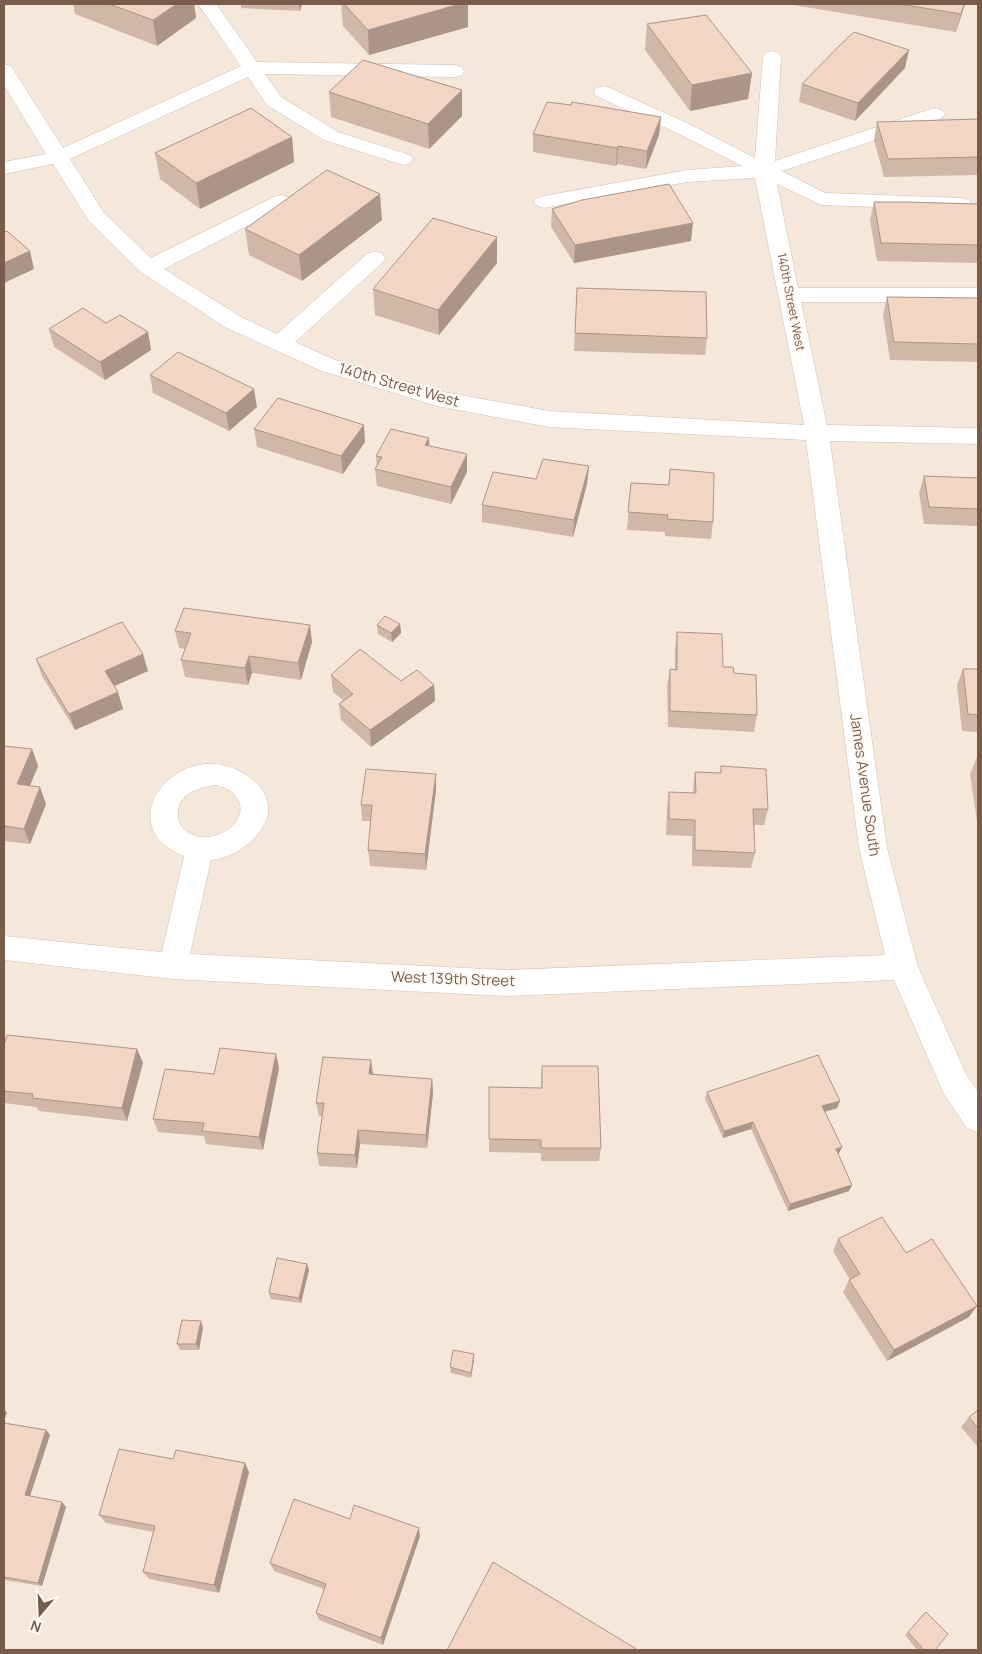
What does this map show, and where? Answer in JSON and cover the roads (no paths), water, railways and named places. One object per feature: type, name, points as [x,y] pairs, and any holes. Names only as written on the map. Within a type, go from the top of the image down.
[{"type":"street","points":[[207,4],[274,101],[324,132],[403,160]]},
{"type":"street","name":"140th Street West","points":[[772,57],[764,171],[818,433]]},
{"type":"street","points":[[4,168],[59,157],[252,68],[455,71]]},
{"type":"street","name":"140th Street West","points":[[4,70],[96,217],[149,268],[167,282],[233,322],[327,365],[437,398],[549,419],[818,433],[978,436]]},
{"type":"street","points":[[603,92],[682,128],[822,199],[966,204]]},
{"type":"street","points":[[544,202],[687,176],[764,171],[935,114]]},
{"type":"street","points":[[149,268],[281,201]]},
{"type":"street","points":[[280,343],[376,258]]},
{"type":"street","points":[[789,295],[978,294]]},
{"type":"street","name":"James Avenue South","points":[[818,433],[873,848],[903,967],[955,1084],[978,1118]]},
{"type":"street","points":[[173,966],[200,849]]},
{"type":"street","name":"West 139th Street","points":[[4,948],[173,966],[505,983],[903,967]]}]
